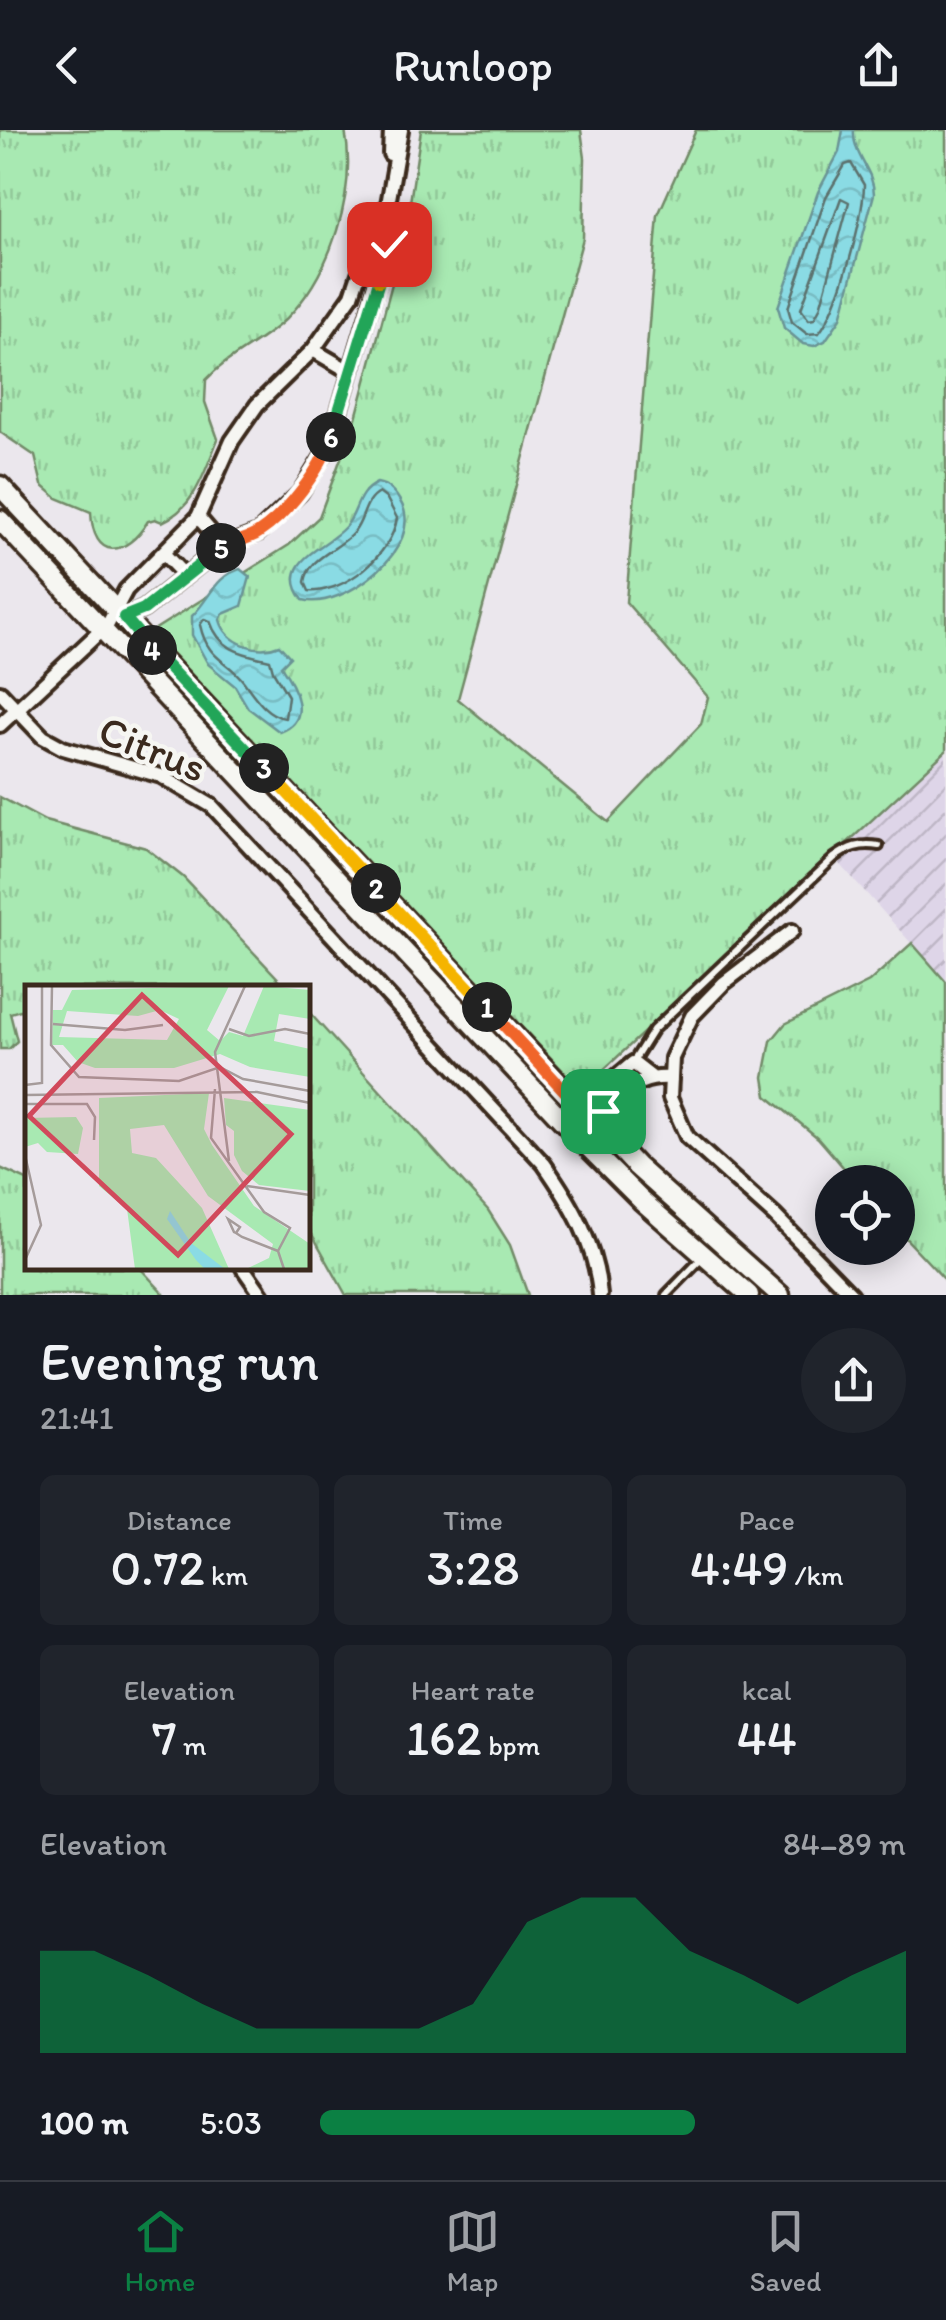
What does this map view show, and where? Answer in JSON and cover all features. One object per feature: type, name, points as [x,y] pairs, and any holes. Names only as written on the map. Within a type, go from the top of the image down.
[{"type":"main road","points":[[0,486],[113,620],[578,1137],[641,1200],[749,1295]]},
{"type":"main road","points":[[0,520],[113,620],[636,1166],[780,1295]]},
{"type":"street","points":[[390,130],[390,196]]},
{"type":"street","points":[[0,725],[113,620],[144,609],[224,546],[258,533],[300,493],[328,448],[389,244],[386,216],[401,130]]},
{"type":"street","points":[[113,620],[126,590],[198,517],[232,442],[257,405],[313,350],[352,295],[372,235],[386,216]]},
{"type":"street","points":[[313,350],[349,371]]},
{"type":"street","points":[[198,517],[224,546]]},
{"type":"street","points":[[163,553],[185,576]]},
{"type":"street","name":"Citrus","points":[[0,692],[43,737],[63,748],[161,776],[212,806],[544,1164],[573,1206],[588,1242],[600,1295]]},
{"type":"street","points":[[792,931],[724,984],[692,1016],[672,1058],[670,1098],[687,1137],[775,1216],[852,1295]]},
{"type":"street","points":[[651,1077],[632,1063],[590,1099],[585,1113],[603,1111],[631,1087],[651,1077],[671,1078]]},
{"type":"street","points":[[244,1270],[262,1295]]},
{"type":"lane","points":[[632,1063],[653,1030],[834,858],[849,848],[879,846]]},
{"type":"lane","points":[[666,1295],[705,1255]]},
{"type":"shaded area","points":[[946,751],[946,982],[833,856]]},
{"type":"green space","points":[[0,130],[345,130],[348,154],[343,205],[328,256],[316,279],[286,319],[206,380],[205,402],[218,439],[198,486],[174,515],[162,522],[148,521],[121,547],[104,546],[93,528],[91,512],[57,498],[42,485],[35,456],[0,432]]},
{"type":"green space","points":[[421,130],[581,130],[585,158],[583,238],[458,699],[608,822],[701,724],[708,697],[626,602],[658,215],[696,130],[946,130],[946,751],[598,1075],[571,1079],[149,633],[289,545],[319,517],[356,418],[405,235]]},
{"type":"green space","points":[[0,797],[45,821],[146,848],[183,877],[284,985],[25,985],[25,1009],[10,1013],[17,1041],[9,1049],[0,1049]]},
{"type":"green space","points":[[912,943],[946,982],[946,1281],[915,1248],[915,1165],[841,1165],[818,1138],[767,1096],[764,1077],[771,1041],[785,1024],[869,982]]},
{"type":"green space","points":[[310,1013],[488,1210],[510,1245],[528,1295],[346,1295],[310,1231]]},
{"type":"green space","points":[[0,1168],[25,1179],[25,1270],[142,1270],[165,1295],[0,1295]]},
{"type":"water","points":[[843,130],[854,130],[856,147],[871,177],[874,194],[841,318],[825,341],[814,346],[803,344],[784,328],[778,307],[818,192],[839,152]]},
{"type":"water","points":[[377,483],[395,494],[406,519],[392,555],[377,572],[339,596],[303,600],[296,587],[299,566],[345,527],[361,497]]},
{"type":"water","points":[[240,569],[250,577],[242,606],[223,614],[220,620],[236,641],[262,648],[279,645],[290,657],[281,666],[295,692],[299,711],[290,726],[280,732],[248,708],[235,686],[208,664],[192,635],[192,616],[218,583]]},
{"type":"route","points":[[389,244],[328,448],[300,493],[258,533],[224,546],[144,609],[124,617],[585,1113],[603,1111]]}]
